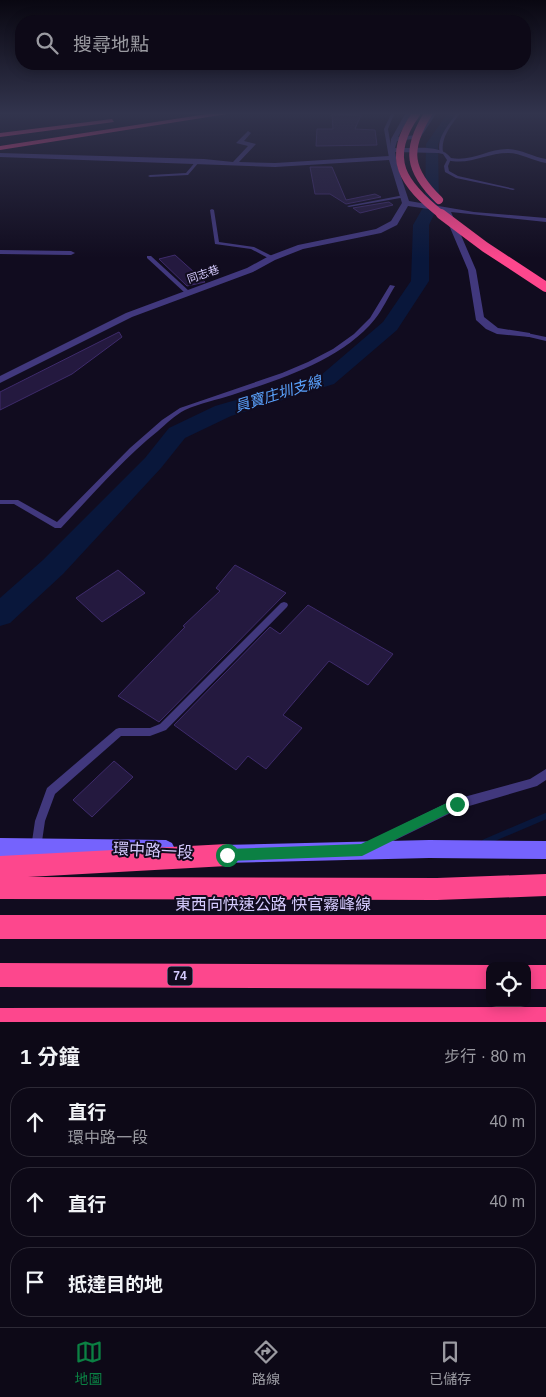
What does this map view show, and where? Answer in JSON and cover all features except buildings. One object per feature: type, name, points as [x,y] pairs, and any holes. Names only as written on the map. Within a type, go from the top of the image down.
[{"type":"highway","points":[[401,162],[402,170],[407,179],[428,203],[452,223],[546,287]]},
{"type":"highway","points":[[413,162],[426,187],[463,220],[546,276]]},
{"type":"highway","points":[[0,867],[227,855]]},
{"type":"highway","points":[[0,888],[437,889],[546,885]]},
{"type":"highway","name":"東西向快速公路 快官霧峰線","points":[[0,927],[546,927]]},
{"type":"highway","name":"74","points":[[0,975],[486,977]]},
{"type":"highway","points":[[531,977],[546,977]]},
{"type":"highway","points":[[0,1021],[546,1020]]},
{"type":"street","points":[[212,162],[242,162]]},
{"type":"street","points":[[218,162],[275,166],[317,162]]},
{"type":"street","points":[[394,162],[405,200],[474,214],[546,220]]},
{"type":"street","name":"同志巷","points":[[0,380],[129,315],[186,292],[250,270],[272,258],[301,247],[378,231],[394,223],[405,200]]},
{"type":"street","points":[[446,209],[452,227],[470,264],[476,286],[480,318],[490,328],[504,333],[527,335]]},
{"type":"street","points":[[0,252],[71,253]]},
{"type":"street","name":"環中路一段","points":[[0,847],[148,848],[227,855],[362,850],[546,850]]},
{"type":"lane","points":[[150,176],[187,174],[197,162]]},
{"type":"lane","points":[[447,162],[447,172],[456,177],[513,189]]},
{"type":"lane","points":[[349,206],[405,200]]},
{"type":"lane","points":[[212,210],[217,244],[252,248],[272,258]]},
{"type":"lane","points":[[149,256],[186,292]]},
{"type":"lane","points":[[0,502],[15,502],[58,526],[135,446],[182,408],[294,370],[346,343],[372,320],[392,286]]},
{"type":"lane","points":[[527,335],[546,339]]},
{"type":"lane","points":[[36,848],[40,821],[51,790],[119,732],[150,732],[163,727],[284,605]]},
{"type":"lane","points":[[362,850],[457,804],[532,783],[546,774]]},
{"type":"waterway","name":"員寶庄圳支線","points":[[0,615],[53,567],[153,463],[177,433],[223,411],[327,380],[390,326],[420,281],[421,225],[432,204],[432,162]]},
{"type":"waterway","points":[[485,842],[546,816]]},
{"type":"route","points":[[227,855],[362,850],[408,826],[457,804]]}]
